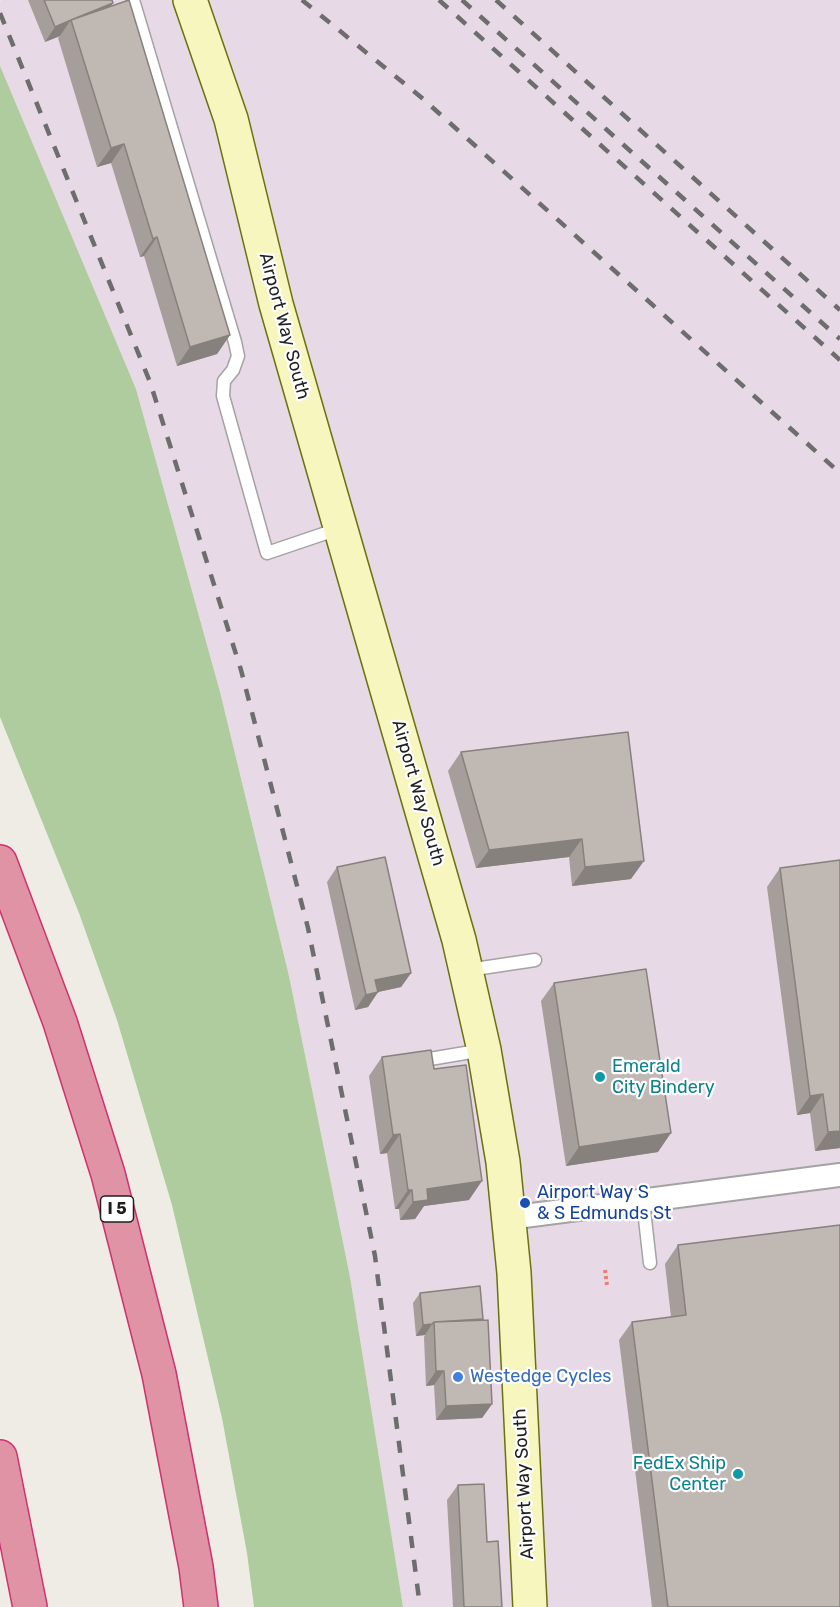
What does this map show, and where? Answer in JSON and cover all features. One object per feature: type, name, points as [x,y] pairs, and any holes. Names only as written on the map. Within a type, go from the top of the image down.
[{"type":"highway","name":"I 5","points":[[0,862],[60,1022],[108,1174],[159,1374],[196,1567],[201,1607]]},
{"type":"highway","points":[[0,1456],[30,1607]]},
{"type":"main road","name":"Airport Way South","points":[[190,0],[231,119],[276,304],[380,661],[466,970],[484,1050],[509,1218],[530,1607]]},
{"type":"street","points":[[509,1218],[840,1175]]},
{"type":"lane","points":[[133,0],[235,342],[238,356],[234,370],[224,381],[223,396],[267,553],[337,517]]},
{"type":"lane","points":[[466,970],[535,960]]},
{"type":"lane","points":[[401,1063],[484,1050]]},
{"type":"lane","points":[[643,1201],[650,1263]]},
{"type":"path","points":[[605,1270],[607,1285]]},
{"type":"shaded area","points":[[840,0],[840,1607],[403,1607],[350,1277],[289,976],[220,692],[136,389],[0,68],[0,1]]},
{"type":"green space","points":[[0,66],[136,389],[220,692],[289,976],[350,1277],[403,1607],[254,1607],[247,1553],[222,1418],[172,1205],[117,1020],[79,913],[0,717]]},
{"type":"building","points":[[44,0],[112,0],[113,3],[55,27]]},
{"type":"building","points":[[129,0],[230,335],[190,347],[157,237],[153,239],[124,144],[111,148],[71,20]]},
{"type":"building","points":[[628,732],[644,861],[585,867],[582,839],[489,850],[461,752]]},
{"type":"building","points":[[385,857],[411,973],[375,980],[378,992],[366,995],[337,867]]},
{"type":"building","points":[[840,860],[840,1131],[828,1132],[823,1094],[810,1096],[780,868]]},
{"type":"building","name":"Emerald City Bindery","points":[[646,969],[671,1133],[579,1147],[554,983]]},
{"type":"building","points":[[431,1050],[434,1069],[466,1065],[482,1181],[427,1189],[428,1200],[413,1202],[412,1190],[408,1190],[400,1134],[393,1135],[382,1057]]},
{"type":"building","name":"FedEx Ship Center","points":[[840,1225],[840,1607],[668,1607],[632,1322],[686,1315],[678,1245]]},
{"type":"building","points":[[480,1286],[483,1319],[434,1322],[423,1325],[420,1293]]},
{"type":"building","points":[[488,1320],[492,1404],[446,1406],[444,1371],[436,1371],[434,1322]]},
{"type":"building","points":[[484,1484],[487,1542],[498,1541],[502,1607],[464,1607],[458,1485]]},
{"type":"railway","points":[[302,0],[422,98],[840,473]]},
{"type":"railway","points":[[439,0],[840,360]]},
{"type":"railway","points":[[462,0],[840,339]]},
{"type":"railway","points":[[496,0],[840,310]]},
{"type":"railway","points":[[0,13],[150,382],[241,670],[308,928],[375,1256],[420,1607]]},
{"type":"place","name":"Emerald City Bindery","points":[[600,1077]]},
{"type":"place","name":"Airport Way S & S Edmunds St","points":[[525,1203]]},
{"type":"place","name":"Westedge Cycles","points":[[458,1377]]},
{"type":"place","name":"FedEx Ship Center","points":[[738,1474]]}]
